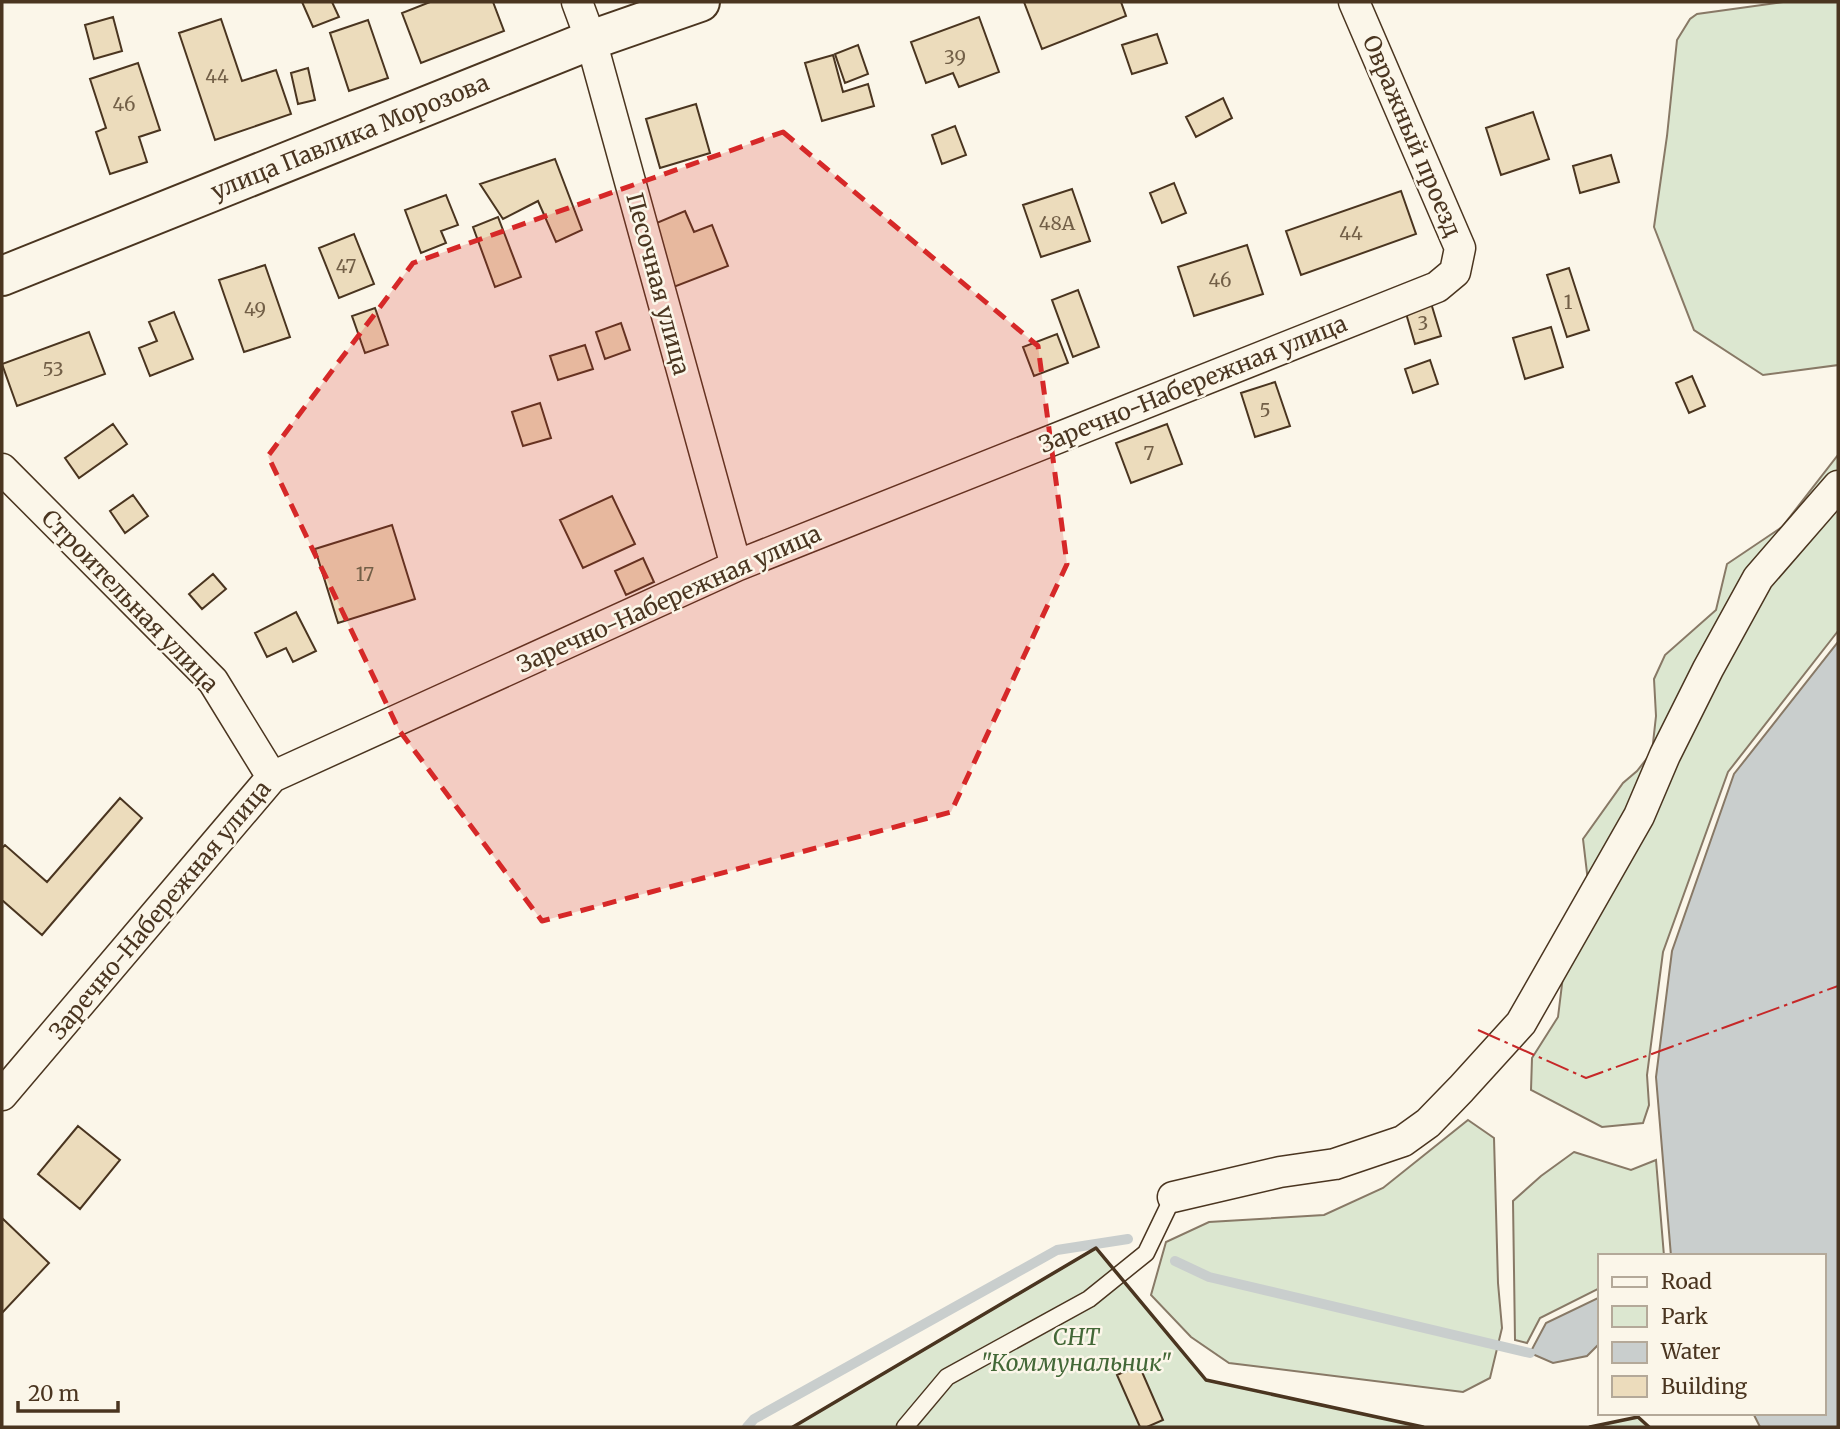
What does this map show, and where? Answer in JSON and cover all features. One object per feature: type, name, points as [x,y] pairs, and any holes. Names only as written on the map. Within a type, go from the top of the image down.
[{"type":"street","name":"Песочная улица","points":[[577,2],[591,40],[736,566]]},
{"type":"street","name":"улица Павлика Морозова","points":[[2,276],[591,40],[700,2]]},
{"type":"street","name":"Овражный проезд","points":[[1354,2],[1460,248],[1455,272]]},
{"type":"street","name":"Заречно-Набережная улица","points":[[2,1095],[272,777],[736,566],[1437,287],[1455,272]]},
{"type":"street","name":"Строительная улица","points":[[2,469],[213,681],[272,777]]},
{"type":"street","points":[[1173,1197],[1280,1172],[1335,1164],[1403,1141],[1461,1089],[1521,1023],[1639,816],[1665,755],[1708,669],[1758,578],[1838,486]]},
{"type":"lane","points":[[905,1427],[947,1377],[1089,1299],[1146,1253],[1173,1197]]},
{"type":"highlighted area","points":[[783,132],[1038,346],[1067,564],[951,812],[542,921],[399,730],[268,456],[413,263]]},
{"type":"green space","points":[[1783,2],[1838,2],[1838,365],[1763,375],[1694,330],[1654,227],[1677,40],[1690,19],[1697,14]]},
{"type":"green space","points":[[1838,455],[1838,631],[1728,772],[1663,952],[1647,1075],[1649,1105],[1643,1123],[1602,1127],[1531,1090],[1532,1058],[1558,1017],[1564,968],[1589,890],[1583,839],[1623,783],[1652,752],[1656,716],[1654,679],[1665,655],[1716,610],[1727,564],[1782,527]]},
{"type":"green space","points":[[1468,1120],[1494,1138],[1498,1283],[1502,1328],[1490,1378],[1463,1392],[1229,1363],[1191,1337],[1151,1295],[1166,1242],[1209,1222],[1324,1215],[1383,1188]]},
{"type":"green space","points":[[1574,1152],[1631,1170],[1656,1160],[1664,1254],[1598,1254],[1598,1289],[1540,1318],[1527,1343],[1515,1340],[1513,1201]]},
{"type":"green space","name":"СНТ \"Коммунальник\"","points":[[1096,1248],[1206,1380],[1423,1427],[793,1427]]},
{"type":"green space","points":[[1638,1417],[1649,1427],[1590,1427]]},
{"type":"water","points":[[1838,642],[1838,1427],[1760,1427],[1754,1415],[1826,1415],[1826,1254],[1671,1254],[1656,1077],[1672,951],[1734,774]]},
{"type":"water","points":[[1598,1298],[1598,1345],[1587,1356],[1553,1363],[1530,1353],[1546,1323]]},
{"type":"building","points":[[302,2],[332,2],[339,17],[313,27]]},
{"type":"building","points":[[430,2],[493,2],[504,31],[421,63],[402,13]]},
{"type":"building","points":[[1024,2],[1121,2],[1126,16],[1042,49]]},
{"type":"building","points":[[113,17],[122,51],[94,59],[85,25]]},
{"type":"building","points":[[979,17],[999,72],[959,87],[953,73],[926,83],[911,42]]},
{"type":"building","points":[[221,19],[242,81],[276,70],[291,114],[215,140],[179,33]]},
{"type":"building","points":[[368,20],[388,78],[349,91],[330,33]]},
{"type":"building","points":[[1157,34],[1167,63],[1132,74],[1122,45]]},
{"type":"building","points":[[858,45],[868,74],[845,83],[835,54]]},
{"type":"building","points":[[833,55],[843,92],[868,84],[874,106],[822,121],[805,63]]},
{"type":"building","points":[[138,63],[160,130],[139,137],[147,162],[110,174],[96,132],[106,128],[90,79]]},
{"type":"building","points":[[308,68],[315,100],[298,104],[291,73]]},
{"type":"building","points":[[1223,98],[1232,118],[1196,137],[1186,117]]},
{"type":"building","points":[[696,104],[710,153],[660,168],[646,119]]},
{"type":"building","points":[[1533,112],[1549,159],[1501,175],[1486,128]]},
{"type":"building","points":[[955,126],[966,155],[942,164],[932,135]]},
{"type":"building","points":[[1611,155],[1619,182],[1580,193],[1573,166]]},
{"type":"building","points":[[555,159],[582,230],[556,242],[538,201],[503,219],[480,184]]},
{"type":"building","points":[[1174,183],[1186,213],[1162,223],[1150,193]]},
{"type":"building","points":[[1072,189],[1090,241],[1041,257],[1023,205]]},
{"type":"building","points":[[1401,191],[1416,234],[1301,275],[1286,231]]},
{"type":"building","points":[[446,195],[458,225],[441,231],[446,243],[421,253],[405,210]]},
{"type":"building","points":[[685,211],[694,232],[712,225],[728,266],[671,288],[647,227]]},
{"type":"building","points":[[498,217],[521,277],[495,287],[473,227]]},
{"type":"building","points":[[354,234],[374,284],[339,298],[319,248]]},
{"type":"building","points":[[1247,245],[1263,294],[1194,316],[1178,267]]},
{"type":"building","points":[[265,265],[290,337],[244,352],[219,280]]},
{"type":"building","points":[[1569,268],[1589,330],[1567,337],[1547,275]]},
{"type":"building","points":[[1078,290],[1099,347],[1073,357],[1052,300]]},
{"type":"building","points":[[1431,303],[1441,336],[1415,344],[1405,310]]},
{"type":"building","points":[[375,308],[388,345],[365,353],[352,316]]},
{"type":"building","points":[[174,312],[193,359],[150,376],[139,348],[157,341],[149,322]]},
{"type":"building","points":[[621,323],[630,350],[605,359],[596,332]]},
{"type":"building","points":[[1551,327],[1563,367],[1525,379],[1513,338]]},
{"type":"building","points":[[89,332],[105,374],[17,406],[2,364]]},
{"type":"building","points":[[1057,334],[1068,363],[1034,376],[1023,347]]},
{"type":"building","points":[[585,345],[593,369],[558,380],[550,356]]},
{"type":"building","points":[[1430,360],[1438,384],[1413,393],[1405,369]]},
{"type":"building","points":[[1692,376],[1705,406],[1689,413],[1676,383]]},
{"type":"building","points":[[1275,382],[1290,426],[1255,437],[1241,393]]},
{"type":"building","points":[[540,403],[551,438],[523,446],[512,412]]},
{"type":"building","points":[[113,424],[127,444],[79,478],[65,458]]},
{"type":"building","points":[[1167,424],[1182,464],[1131,483],[1116,443]]},
{"type":"building","points":[[133,495],[148,516],[125,533],[110,511]]},
{"type":"building","points":[[612,496],[635,544],[583,568],[560,520]]},
{"type":"building","points":[[392,525],[415,599],[338,623],[315,549]]},
{"type":"building","points":[[643,558],[654,582],[626,595],[615,571]]},
{"type":"building","points":[[213,574],[226,589],[202,609],[189,594]]},
{"type":"building","points":[[296,612],[316,651],[293,662],[286,648],[267,657],[255,633]]},
{"type":"building","points":[[120,798],[142,818],[42,935],[2,900],[2,848],[5,845],[47,882]]},
{"type":"building","points":[[78,1126],[120,1160],[80,1209],[38,1174]]},
{"type":"building","points":[[2,1218],[49,1263],[2,1313]]},
{"type":"building","points":[[1139,1365],[1163,1420],[1147,1427],[1140,1427],[1117,1375]]},
{"type":"waterway","points":[[747,1427],[754,1419],[1057,1250],[1128,1239]]},
{"type":"waterway","points":[[1175,1261],[1209,1277],[1530,1353]]},
{"type":"wall","points":[[793,1427],[1096,1248],[1206,1380],[1423,1427]]},
{"type":"wall","points":[[1590,1427],[1638,1417],[1649,1427]]},
{"type":"power","points":[[1478,1030],[1586,1078],[1838,986]]}]
